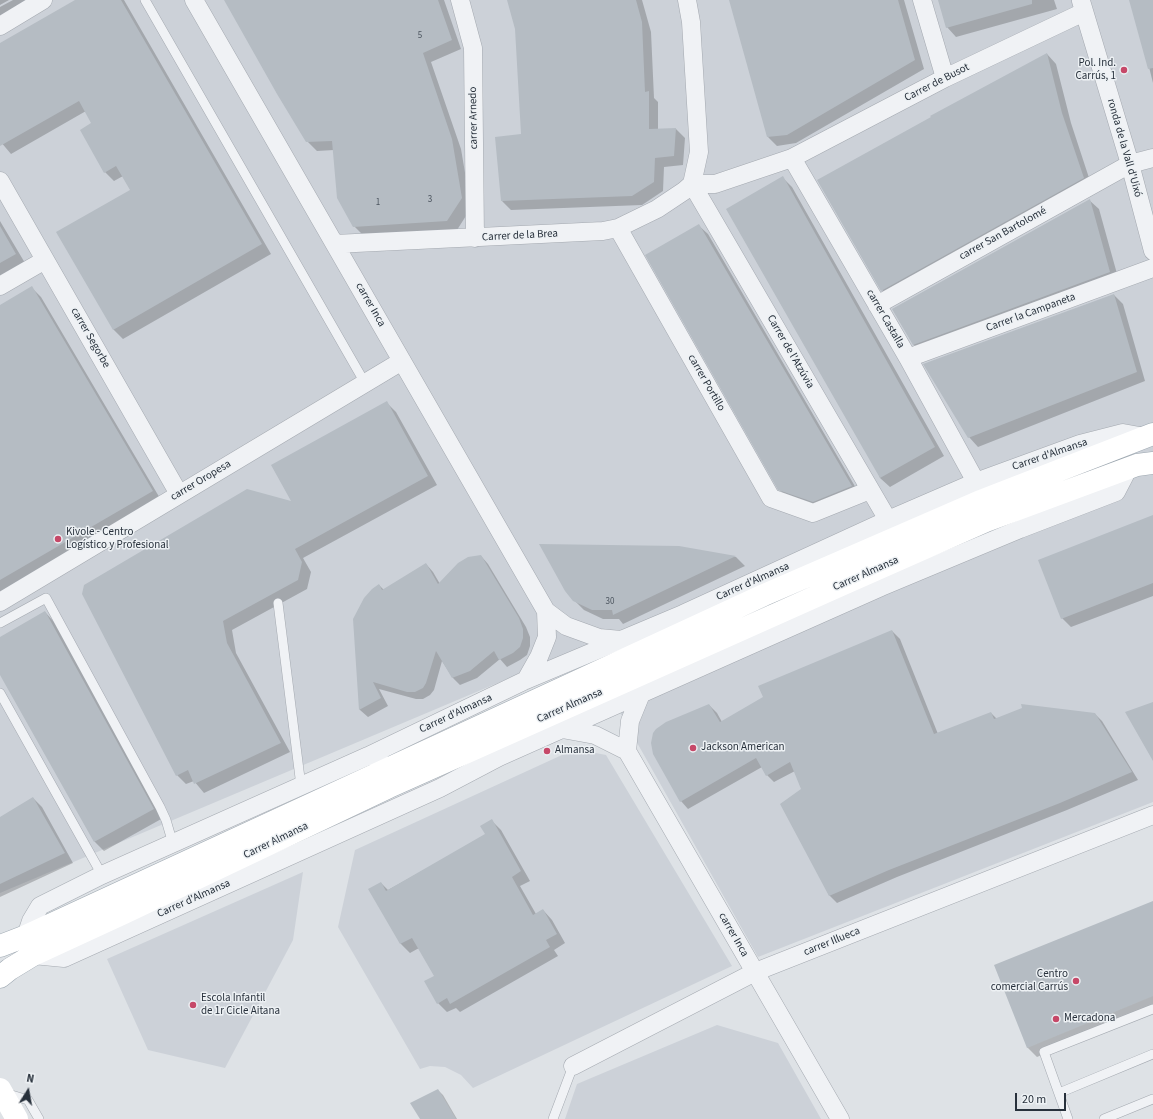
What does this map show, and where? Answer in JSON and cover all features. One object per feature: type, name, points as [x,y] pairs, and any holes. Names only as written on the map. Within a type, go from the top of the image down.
[{"type":"main road","name":"Carrer d'Almansa","points":[[0,946],[29,945],[412,757],[764,595],[978,502],[1149,435]]},
{"type":"main road","name":"Carrer Almansa","points":[[0,977],[10,969],[29,945],[124,913],[389,787],[979,524],[1137,465],[1153,463]]},
{"type":"main road","points":[[1,1090],[17,1119]]},
{"type":"street","points":[[0,26],[43,0]]},
{"type":"street","name":"carrer Inca","points":[[194,0],[546,611]]},
{"type":"street","name":"carrer Arnedo","points":[[460,0],[473,48],[475,238]]},
{"type":"street","points":[[687,0],[691,22],[699,152],[692,184],[715,184],[792,158]]},
{"type":"street","points":[[922,0],[945,78]]},
{"type":"street","name":"Carrer de Busot","points":[[792,158],[1082,6]]},
{"type":"street","name":"ronda de la Vall d'Uixó","points":[[1082,6],[1130,164],[1153,250]]},
{"type":"street","name":"carrer Castalla","points":[[792,158],[908,358],[976,482]]},
{"type":"street","name":"carrer San Bartolomé","points":[[877,305],[1130,164],[1153,158]]},
{"type":"street","name":"carrer Segorbe","points":[[0,181],[180,494]]},
{"type":"street","name":"Carrer de la Brea","points":[[335,244],[587,233],[618,228],[656,209],[692,184]]},
{"type":"street","name":"Carrer de l'Atzúvia","points":[[692,184],[888,520]]},
{"type":"street","name":"carrer Portillo","points":[[618,228],[771,498],[813,513],[870,490]]},
{"type":"street","points":[[0,286],[45,260]]},
{"type":"street","name":"Carrer la Campaneta","points":[[908,358],[1153,268]]},
{"type":"street","name":"carrer Oropesa","points":[[0,602],[402,361]]},
{"type":"street","name":"Carrer d'Almansa","points":[[1128,469],[1116,492],[1020,529],[881,587],[499,757],[440,788],[64,958],[29,945],[32,921],[40,906],[102,875],[368,756],[526,680],[683,614],[888,520],[976,482],[1080,444],[1123,432],[1149,435]]},
{"type":"street","points":[[546,611],[566,626],[599,638],[622,640]]},
{"type":"street","points":[[526,680],[539,657],[547,637],[546,611]]},
{"type":"street","points":[[562,729],[595,736],[627,751],[630,721],[641,694]]},
{"type":"street","name":"carrer Inca","points":[[627,751],[840,1119]]},
{"type":"street","name":"Carrer d'Almansa","points":[[368,756],[412,757]]},
{"type":"street","name":"Carrer d'Almansa","points":[[389,787],[440,788]]},
{"type":"street","name":"carrer Illueca","points":[[573,1066],[755,972],[1153,816]]},
{"type":"lane","points":[[145,0],[365,383]]},
{"type":"lane","points":[[0,624],[46,598],[160,807],[166,820],[173,844]]},
{"type":"lane","points":[[278,604],[301,786]]},
{"type":"lane","points":[[0,693],[102,875]]},
{"type":"lane","points":[[1068,1119],[1044,1052],[1153,1009]]},
{"type":"lane","points":[[1059,1093],[1153,1054]]},
{"type":"lane","name":"carrer Illueca","points":[[553,1119],[573,1066]]},
{"type":"lane","points":[[1,1090],[28,1100],[39,1119]]},
{"type":"lane","points":[[1104,1119],[1153,1099]]},
{"type":"shaded area","points":[[0,0],[1153,0],[1153,802],[758,957],[583,647],[0,893]]},
{"type":"shaded area","points":[[575,749],[606,755],[732,966],[473,1088],[461,1075],[445,1067],[430,1066],[420,1069],[338,927],[355,850]]},
{"type":"shaded area","name":"Escola Infantil de 1r Cicle Aitana","points":[[303,872],[293,940],[225,1068],[148,1050],[107,959]]},
{"type":"shaded area","points":[[717,1025],[778,1043],[821,1119],[565,1119],[577,1084]]},
{"type":"building","points":[[75,0],[121,0],[262,244],[113,330],[56,232],[130,190],[116,166],[104,173],[80,130],[91,123],[79,101],[0,146],[0,43]]},
{"type":"building","points":[[224,0],[438,0],[452,40],[423,53],[452,139],[462,198],[447,221],[353,227],[337,198],[332,141],[306,142]]},
{"type":"building","points":[[507,0],[636,0],[642,22],[645,92],[649,91],[649,129],[676,128],[674,156],[655,158],[654,182],[632,196],[501,201],[495,137],[521,134],[515,29]]},
{"type":"building","points":[[729,0],[898,0],[915,60],[787,135],[767,137]]},
{"type":"building","points":[[938,0],[1032,0],[1032,4],[946,28]]},
{"type":"building","points":[[1129,0],[1153,0],[1153,68],[1148,69]]},
{"type":"building","points":[[1047,53],[1062,113],[1084,178],[881,291],[817,180],[931,117],[930,116]]},
{"type":"building","points":[[783,176],[935,447],[880,478],[726,209]]},
{"type":"building","points":[[1090,199],[1110,272],[913,345],[892,309]]},
{"type":"building","points":[[699,224],[852,486],[813,502],[778,490],[645,255]]},
{"type":"building","points":[[0,226],[16,254],[0,263]]},
{"type":"building","points":[[32,286],[153,491],[0,580],[0,305]]},
{"type":"building","points":[[1114,294],[1137,372],[968,438],[923,364]]},
{"type":"building","points":[[387,401],[428,476],[295,549],[302,562],[298,580],[223,621],[227,643],[281,743],[194,784],[188,770],[176,776],[82,594],[84,585],[247,489],[291,501],[271,465]]},
{"type":"building","points":[[1153,515],[1153,583],[1061,619],[1038,560]]},
{"type":"building","points":[[539,544],[679,546],[736,556],[613,615],[612,610],[592,610],[573,601],[565,591]]},
{"type":"building","points":[[481,555],[519,618],[523,629],[523,638],[520,647],[513,653],[499,660],[494,651],[470,671],[452,678],[436,651],[423,688],[415,692],[407,692],[373,682],[381,698],[359,710],[353,619],[364,598],[379,584],[382,590],[426,563],[438,584],[458,563],[468,557]]},
{"type":"building","points":[[45,611],[154,809],[94,842],[0,675],[0,637]]},
{"type":"building","points":[[892,630],[934,734],[991,712],[994,719],[1022,708],[1021,704],[1095,713],[1132,772],[1060,803],[889,870],[829,896],[780,804],[801,789],[790,762],[766,776],[756,758],[680,802],[653,754],[651,743],[653,733],[656,729],[666,722],[709,704],[720,722],[763,697],[758,686]]},
{"type":"building","points":[[1153,702],[1153,761],[1125,712]]},
{"type":"building","points":[[33,797],[65,853],[0,884],[0,817]]},
{"type":"building","points":[[492,819],[521,871],[512,877],[533,915],[543,909],[557,934],[546,940],[550,947],[450,1004],[447,998],[437,1004],[424,981],[434,976],[412,938],[400,944],[368,889],[381,882],[386,891],[485,834],[480,826]]},
{"type":"building","name":"Centro comercial Carrús","points":[[1153,901],[1153,996],[1027,1048],[994,965]]},
{"type":"building","points":[[438,1089],[456,1119],[420,1119],[410,1103]]},
{"type":"place","name":"Pol. Ind. Carrús, 1","points":[[1124,70]]},
{"type":"place","name":"Kivole - Centro Logístico y Profesional","points":[[58,539]]},
{"type":"place","name":"Jackson American","points":[[693,748]]},
{"type":"place","name":"Almansa","points":[[547,751]]},
{"type":"place","name":"Centro comercial Carrús","points":[[1076,981]]},
{"type":"place","name":"Escola Infantil de 1r Cicle Aitana","points":[[193,1005]]},
{"type":"place","name":"Mercadona","points":[[1056,1019]]}]
